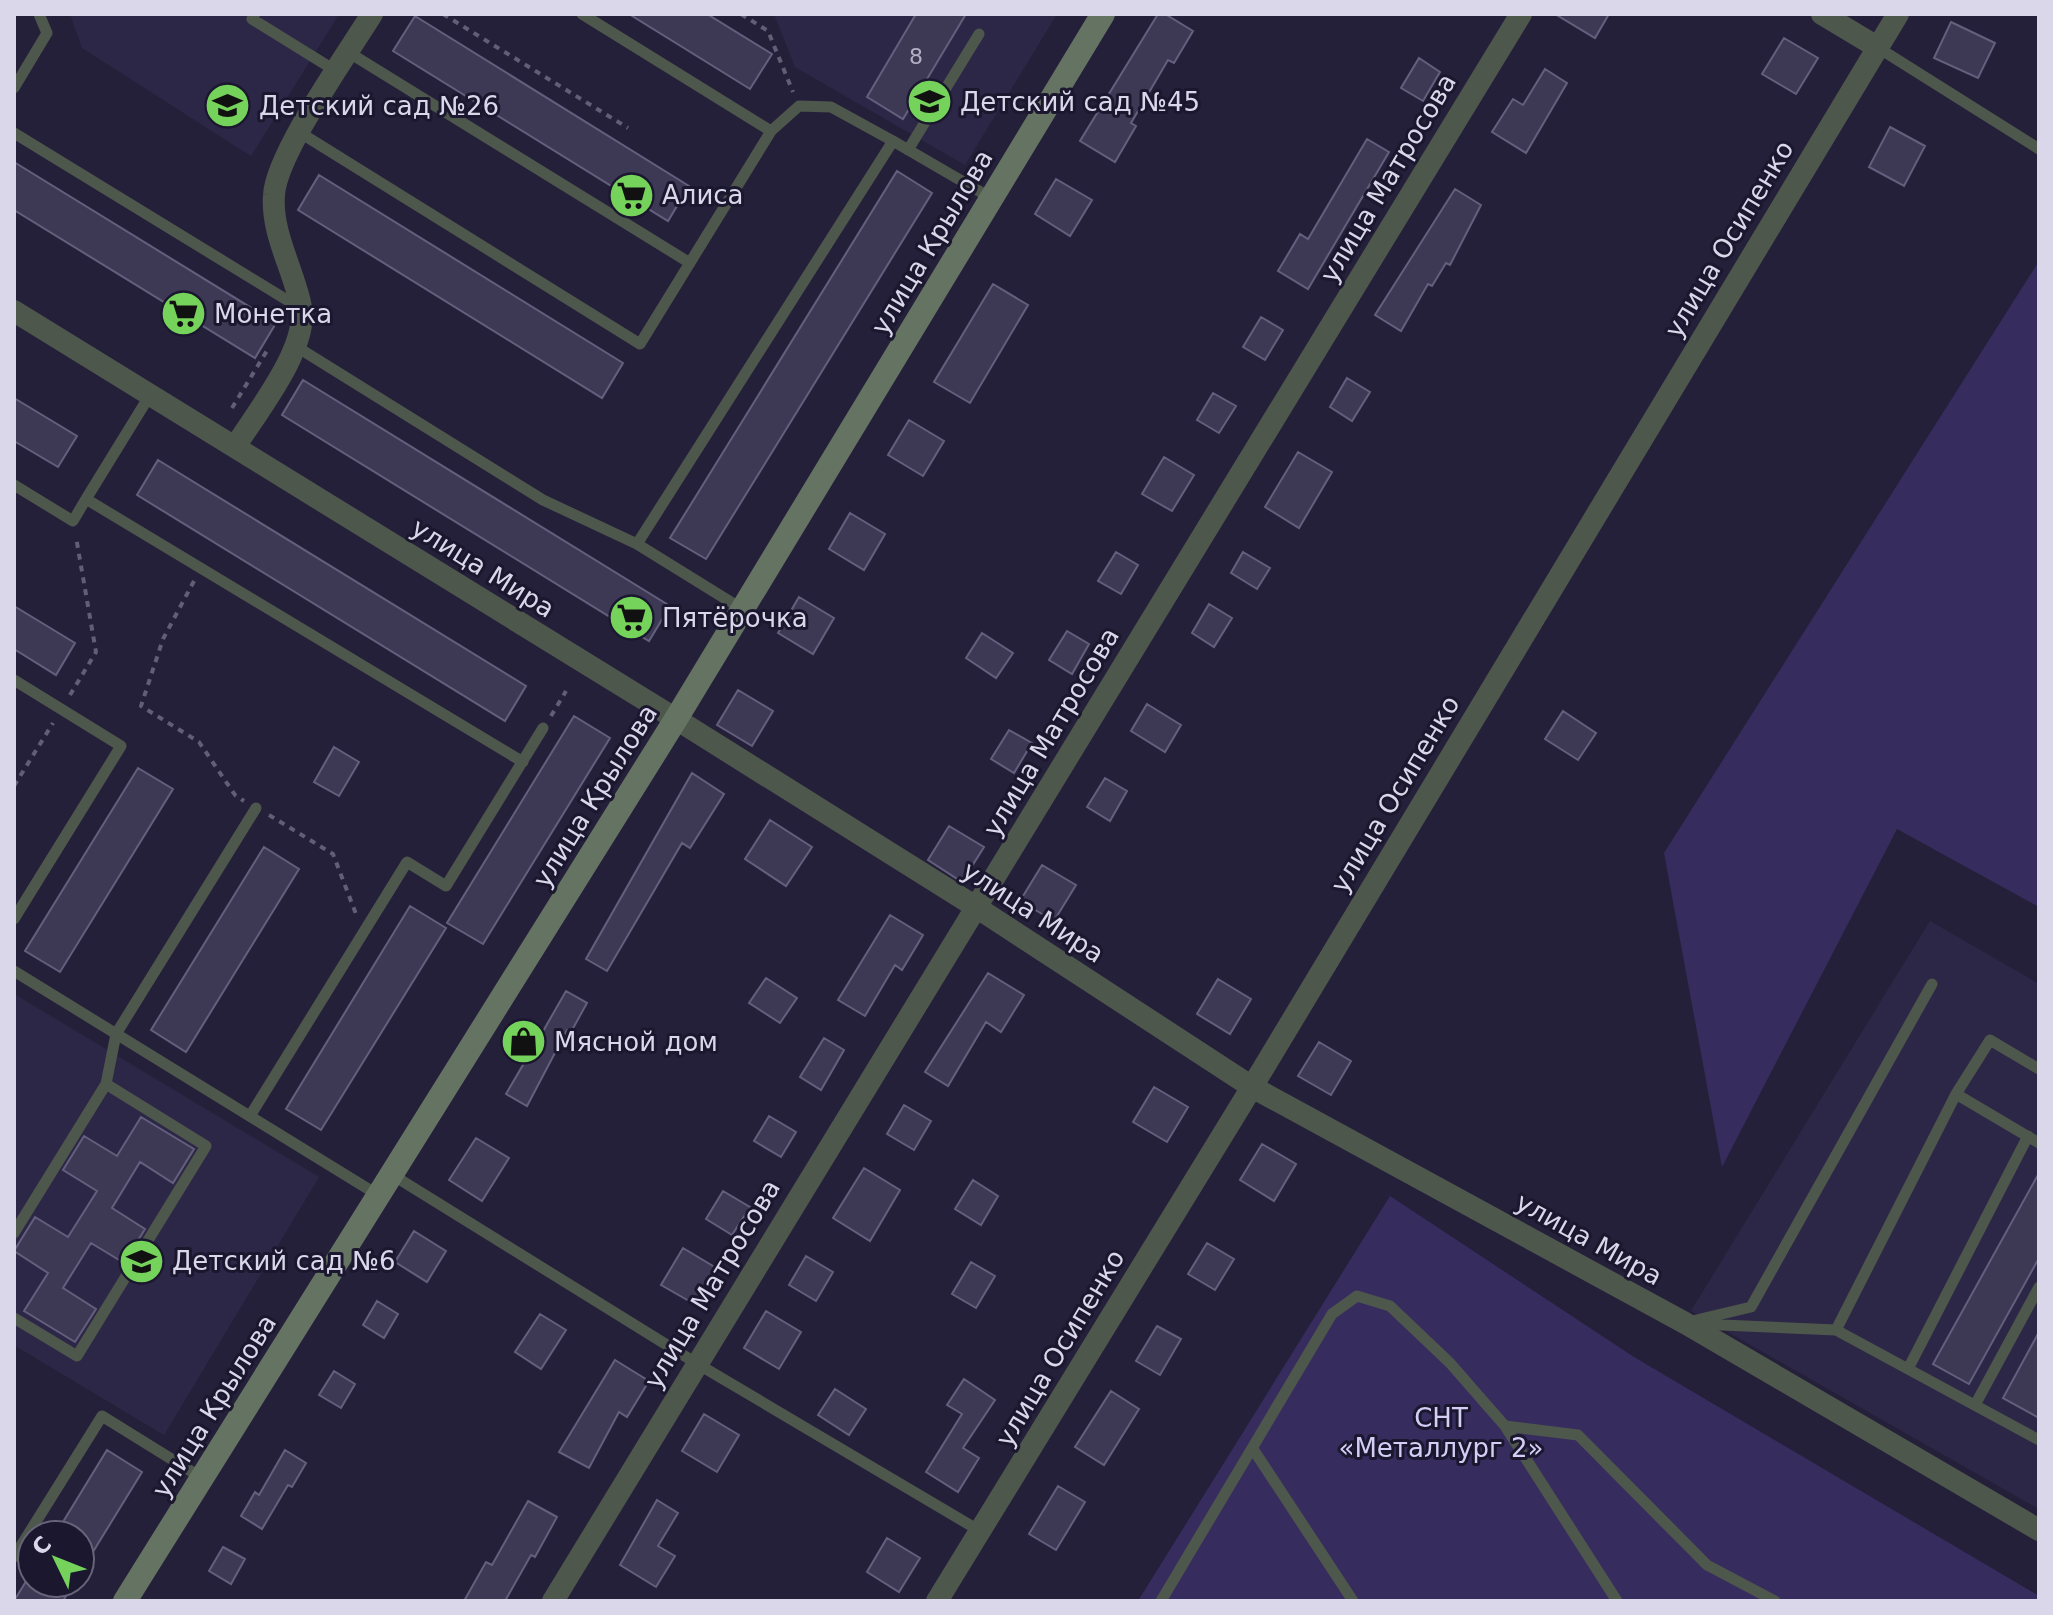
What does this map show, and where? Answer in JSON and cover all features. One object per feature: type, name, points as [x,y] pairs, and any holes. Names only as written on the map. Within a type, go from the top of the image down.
[{"type":"main road","name":"улица Крылова","points":[[125,1601],[676,719],[1103,14]]},
{"type":"street","points":[[235,447],[297,347],[302,310],[275,218],[273,192],[299,132],[372,14]]},
{"type":"street","name":"улица Матросова","points":[[553,1601],[1521,14]]},
{"type":"street","points":[[1822,14],[1877,47]]},
{"type":"street","name":"улица Осипенко","points":[[937,1601],[1252,1087],[1898,14]]},
{"type":"street","name":"улица Мира","points":[[14,311],[976,907],[1252,1087],[1685,1323],[2039,1530]]},
{"type":"lane","points":[[14,88],[47,33],[39,14]]},
{"type":"lane","points":[[255,14],[252,19],[336,71]]},
{"type":"lane","points":[[582,14],[771,131]]},
{"type":"lane","points":[[908,150],[979,34]]},
{"type":"lane","points":[[1877,47],[2039,149]]},
{"type":"lane","points":[[348,52],[690,263]]},
{"type":"lane","points":[[299,132],[640,344],[771,131],[799,106],[831,107],[991,198]]},
{"type":"lane","points":[[14,133],[302,310]]},
{"type":"lane","points":[[637,544],[893,141]]},
{"type":"lane","points":[[297,347],[543,500],[637,544],[742,610]]},
{"type":"lane","points":[[14,485],[73,521],[150,395]]},
{"type":"lane","points":[[86,499],[523,762]]},
{"type":"lane","points":[[14,680],[121,746],[18,904],[14,919]]},
{"type":"lane","points":[[250,1116],[407,862],[446,886],[543,728]]},
{"type":"lane","points":[[14,1233],[106,1084],[116,1034],[256,808]]},
{"type":"lane","points":[[14,971],[378,1195]]},
{"type":"lane","points":[[1685,1323],[1751,1307],[1932,984]]},
{"type":"lane","points":[[1836,1330],[1956,1094],[1990,1040],[2039,1069]]},
{"type":"lane","points":[[14,1318],[77,1356],[206,1146],[106,1084]]},
{"type":"lane","points":[[1909,1367],[2034,1140],[1956,1094]]},
{"type":"lane","points":[[391,1174],[696,1363],[980,1531]]},
{"type":"lane","points":[[1975,1405],[2039,1287]]},
{"type":"lane","points":[[1161,1601],[1332,1314],[1357,1296],[1390,1306],[1450,1363],[1505,1426],[1617,1601]]},
{"type":"lane","points":[[1685,1323],[1836,1330],[2039,1440]]},
{"type":"lane","points":[[14,1557],[102,1416],[202,1478]]},
{"type":"lane","points":[[1505,1426],[1578,1435],[1707,1565],[1775,1601]]},
{"type":"lane","points":[[1253,1449],[1353,1601]]},
{"type":"path","points":[[443,14],[628,128]]},
{"type":"path","points":[[741,14],[768,31],[799,106]]},
{"type":"path","points":[[14,786],[96,652],[73,521]]},
{"type":"path","points":[[201,569],[163,639],[141,706],[199,742],[235,795],[333,854],[363,932]]},
{"type":"path","points":[[543,728],[566,691]]},
{"type":"shaded area","name":"Детский сад №26","points":[[70,14],[339,14],[251,156],[82,48]]},
{"type":"shaded area","name":"Детский сад №45","points":[[774,14],[1057,14],[965,165],[795,67]]},
{"type":"shaded area","points":[[1930,921],[2039,984],[2039,1509],[1691,1311]]},
{"type":"shaded area","name":"Детский сад №6","points":[[14,994],[319,1177],[164,1435],[14,1345]]},
{"type":"green space","points":[[2039,261],[2039,907],[1897,829],[1722,1167],[1664,853]]},
{"type":"green space","name":"СНТ «Металлург 2»","points":[[1390,1196],[1634,1357],[2039,1596],[2039,1601],[1138,1601]]},
{"type":"building","points":[[629,14],[707,14],[772,54],[750,89]]},
{"type":"building","points":[[916,14],[966,14],[903,119],[867,97]]},
{"type":"building","points":[[1158,14],[1165,14],[1193,31],[1174,63],[1168,60],[1131,123],[1136,126],[1115,162],[1080,141]]},
{"type":"building","points":[[1555,14],[1609,14],[1595,38]]},
{"type":"building","points":[[415,16],[689,186],[668,221],[393,51]]},
{"type":"building","points":[[1951,22],[1995,43],[1978,78],[1934,58]]},
{"type":"building","points":[[1784,38],[1818,58],[1796,94],[1762,74]]},
{"type":"building","points":[[1419,58],[1440,72],[1423,101],[1401,88]]},
{"type":"building","points":[[1545,69],[1567,83],[1526,153],[1492,132],[1513,99],[1523,105]]},
{"type":"building","points":[[1890,127],[1925,146],[1904,186],[1869,167]]},
{"type":"building","points":[[1367,139],[1389,152],[1308,289],[1278,271],[1300,234],[1308,239]]},
{"type":"building","points":[[14,162],[276,323],[255,358],[14,210]]},
{"type":"building","points":[[897,171],[932,193],[706,559],[670,538]]},
{"type":"building","points":[[319,175],[623,363],[602,398],[298,210]]},
{"type":"building","points":[[1056,179],[1092,200],[1070,236],[1035,214]]},
{"type":"building","points":[[1455,189],[1481,205],[1450,265],[1446,263],[1432,286],[1428,284],[1401,331],[1375,315]]},
{"type":"building","points":[[993,284],[1028,305],[970,403],[934,382]]},
{"type":"building","points":[[1261,317],[1283,330],[1265,360],[1243,347]]},
{"type":"building","points":[[1347,378],[1370,392],[1352,421],[1330,407]]},
{"type":"building","points":[[303,380],[670,606],[649,641],[282,415]]},
{"type":"building","points":[[1213,393],[1236,406],[1219,433],[1197,420]]},
{"type":"building","points":[[14,398],[77,436],[58,467],[14,441]]},
{"type":"building","points":[[909,420],[944,441],[923,476],[888,455]]},
{"type":"building","points":[[1298,452],[1332,472],[1299,528],[1265,507]]},
{"type":"building","points":[[1164,457],[1194,475],[1172,511],[1142,494]]},
{"type":"building","points":[[158,460],[526,686],[505,721],[137,495]]},
{"type":"building","points":[[850,513],[885,534],[864,570],[829,549]]},
{"type":"building","points":[[1116,552],[1138,565],[1121,594],[1098,581]]},
{"type":"building","points":[[1243,552],[1270,568],[1257,589],[1231,573]]},
{"type":"building","points":[[799,597],[834,618],[813,654],[778,633]]},
{"type":"building","points":[[1209,604],[1232,618],[1214,647],[1192,633]]},
{"type":"building","points":[[14,606],[75,643],[56,675],[14,649]]},
{"type":"building","points":[[1067,631],[1089,644],[1072,674],[1049,660]]},
{"type":"building","points":[[982,633],[1013,653],[996,678],[966,658]]},
{"type":"building","points":[[738,690],[773,711],[752,746],[717,725]]},
{"type":"building","points":[[1147,704],[1181,725],[1165,752],[1131,731]]},
{"type":"building","points":[[1563,711],[1596,733],[1578,760],[1545,739]]},
{"type":"building","points":[[574,716],[610,738],[483,944],[447,923]]},
{"type":"building","points":[[1009,730],[1032,743],[1014,773],[991,759]]},
{"type":"building","points":[[334,747],[359,762],[339,796],[314,782]]},
{"type":"building","points":[[138,768],[173,789],[60,972],[25,951]]},
{"type":"building","points":[[692,773],[724,794],[690,848],[682,843],[607,971],[586,959]]},
{"type":"building","points":[[1105,778],[1127,791],[1110,821],[1087,807]]},
{"type":"building","points":[[770,820],[812,847],[786,886],[745,859]]},
{"type":"building","points":[[949,826],[984,847],[962,882],[928,860]]},
{"type":"building","points":[[264,847],[299,869],[186,1052],[151,1030]]},
{"type":"building","points":[[1042,865],[1076,885],[1054,921],[1020,901]]},
{"type":"building","points":[[410,906],[446,928],[321,1130],[286,1109]]},
{"type":"building","points":[[890,915],[923,935],[902,970],[895,965],[865,1016],[838,1000]]},
{"type":"building","points":[[988,973],[1024,995],[1001,1032],[986,1022],[948,1086],[925,1072]]},
{"type":"building","points":[[766,978],[797,998],[780,1023],[749,1003]]},
{"type":"building","points":[[1218,979],[1251,999],[1230,1034],[1197,1014]]},
{"type":"building","points":[[566,991],[587,1003],[571,1032],[567,1030],[527,1106],[506,1094],[527,1058],[512,1049],[527,1024],[542,1033]]},
{"type":"building","points":[[824,1038],[844,1050],[821,1090],[800,1077]]},
{"type":"building","points":[[1319,1042],[1351,1061],[1331,1095],[1298,1076]]},
{"type":"building","points":[[1154,1087],[1188,1107],[1167,1142],[1133,1122]]},
{"type":"building","points":[[904,1105],[931,1121],[914,1150],[887,1134]]},
{"type":"building","points":[[769,1116],[796,1132],[781,1157],[754,1141]]},
{"type":"building","points":[[141,1117],[194,1149],[173,1183],[140,1162],[112,1208],[145,1229],[124,1263],[91,1243],[63,1288],[96,1309],[75,1342],[24,1311],[48,1273],[14,1251],[35,1217],[68,1237],[97,1191],[63,1170],[84,1136],[117,1156]]},
{"type":"building","points":[[476,1138],[509,1158],[482,1201],[449,1180]]},
{"type":"building","points":[[1262,1144],[1296,1164],[1274,1201],[1240,1180]]},
{"type":"building","points":[[864,1168],[900,1190],[870,1241],[833,1218]]},
{"type":"building","points":[[2039,1173],[2039,1258],[1969,1384],[1933,1364]]},
{"type":"building","points":[[973,1180],[998,1196],[981,1225],[955,1209]]},
{"type":"building","points":[[723,1191],[750,1207],[732,1235],[706,1219]]},
{"type":"building","points":[[414,1231],[446,1251],[427,1282],[395,1262]]},
{"type":"building","points":[[1207,1243],[1234,1259],[1215,1290],[1188,1274]]},
{"type":"building","points":[[683,1248],[718,1269],[696,1305],[661,1285]]},
{"type":"building","points":[[806,1256],[833,1272],[816,1301],[789,1285]]},
{"type":"building","points":[[971,1262],[995,1276],[976,1308],[952,1294]]},
{"type":"building","points":[[377,1301],[398,1314],[384,1338],[363,1325]]},
{"type":"building","points":[[766,1311],[801,1332],[779,1369],[744,1348]]},
{"type":"building","points":[[540,1314],[566,1330],[541,1369],[515,1352]]},
{"type":"building","points":[[1157,1326],[1181,1339],[1160,1375],[1136,1361]]},
{"type":"building","points":[[2039,1332],[2039,1418],[2003,1398]]},
{"type":"building","points":[[615,1360],[649,1381],[627,1417],[619,1412],[589,1468],[559,1452]]},
{"type":"building","points":[[334,1371],[355,1384],[341,1408],[319,1395]]},
{"type":"building","points":[[964,1379],[995,1400],[963,1448],[979,1458],[958,1492],[926,1472],[962,1414],[947,1405]]},
{"type":"building","points":[[835,1389],[866,1409],[849,1435],[818,1415]]},
{"type":"building","points":[[1111,1391],[1139,1409],[1104,1465],[1075,1447]]},
{"type":"building","points":[[704,1414],[739,1435],[717,1472],[682,1451]]},
{"type":"building","points":[[107,1450],[142,1472],[96,1547],[96,1519],[65,1519]]},
{"type":"building","points":[[285,1450],[306,1463],[292,1487],[288,1485],[262,1529],[241,1516],[255,1492],[259,1495]]},
{"type":"building","points":[[1058,1486],[1085,1502],[1056,1550],[1029,1534]]},
{"type":"building","points":[[657,1500],[678,1513],[658,1546],[675,1556],[656,1587],[620,1565]]},
{"type":"building","points":[[528,1501],[557,1517],[535,1557],[531,1555],[505,1601],[464,1601],[486,1562],[492,1565]]},
{"type":"building","points":[[887,1538],[920,1558],[899,1592],[867,1572]]},
{"type":"building","points":[[223,1547],[245,1559],[231,1584],[209,1571]]},
{"type":"building","points":[[16,1598],[64,1599],[63,1601],[14,1601]]},
{"type":"place","name":"Детский сад №45","points":[[929,102]]},
{"type":"place","name":"Детский сад №26","points":[[228,106]]},
{"type":"place","name":"Алиса","points":[[631,195]]},
{"type":"place","name":"Монетка","points":[[183,314]]},
{"type":"place","name":"Пятёрочка","points":[[631,618]]},
{"type":"place","name":"Мясной дом","points":[[523,1042]]},
{"type":"place","name":"Детский сад №6","points":[[141,1261]]}]
